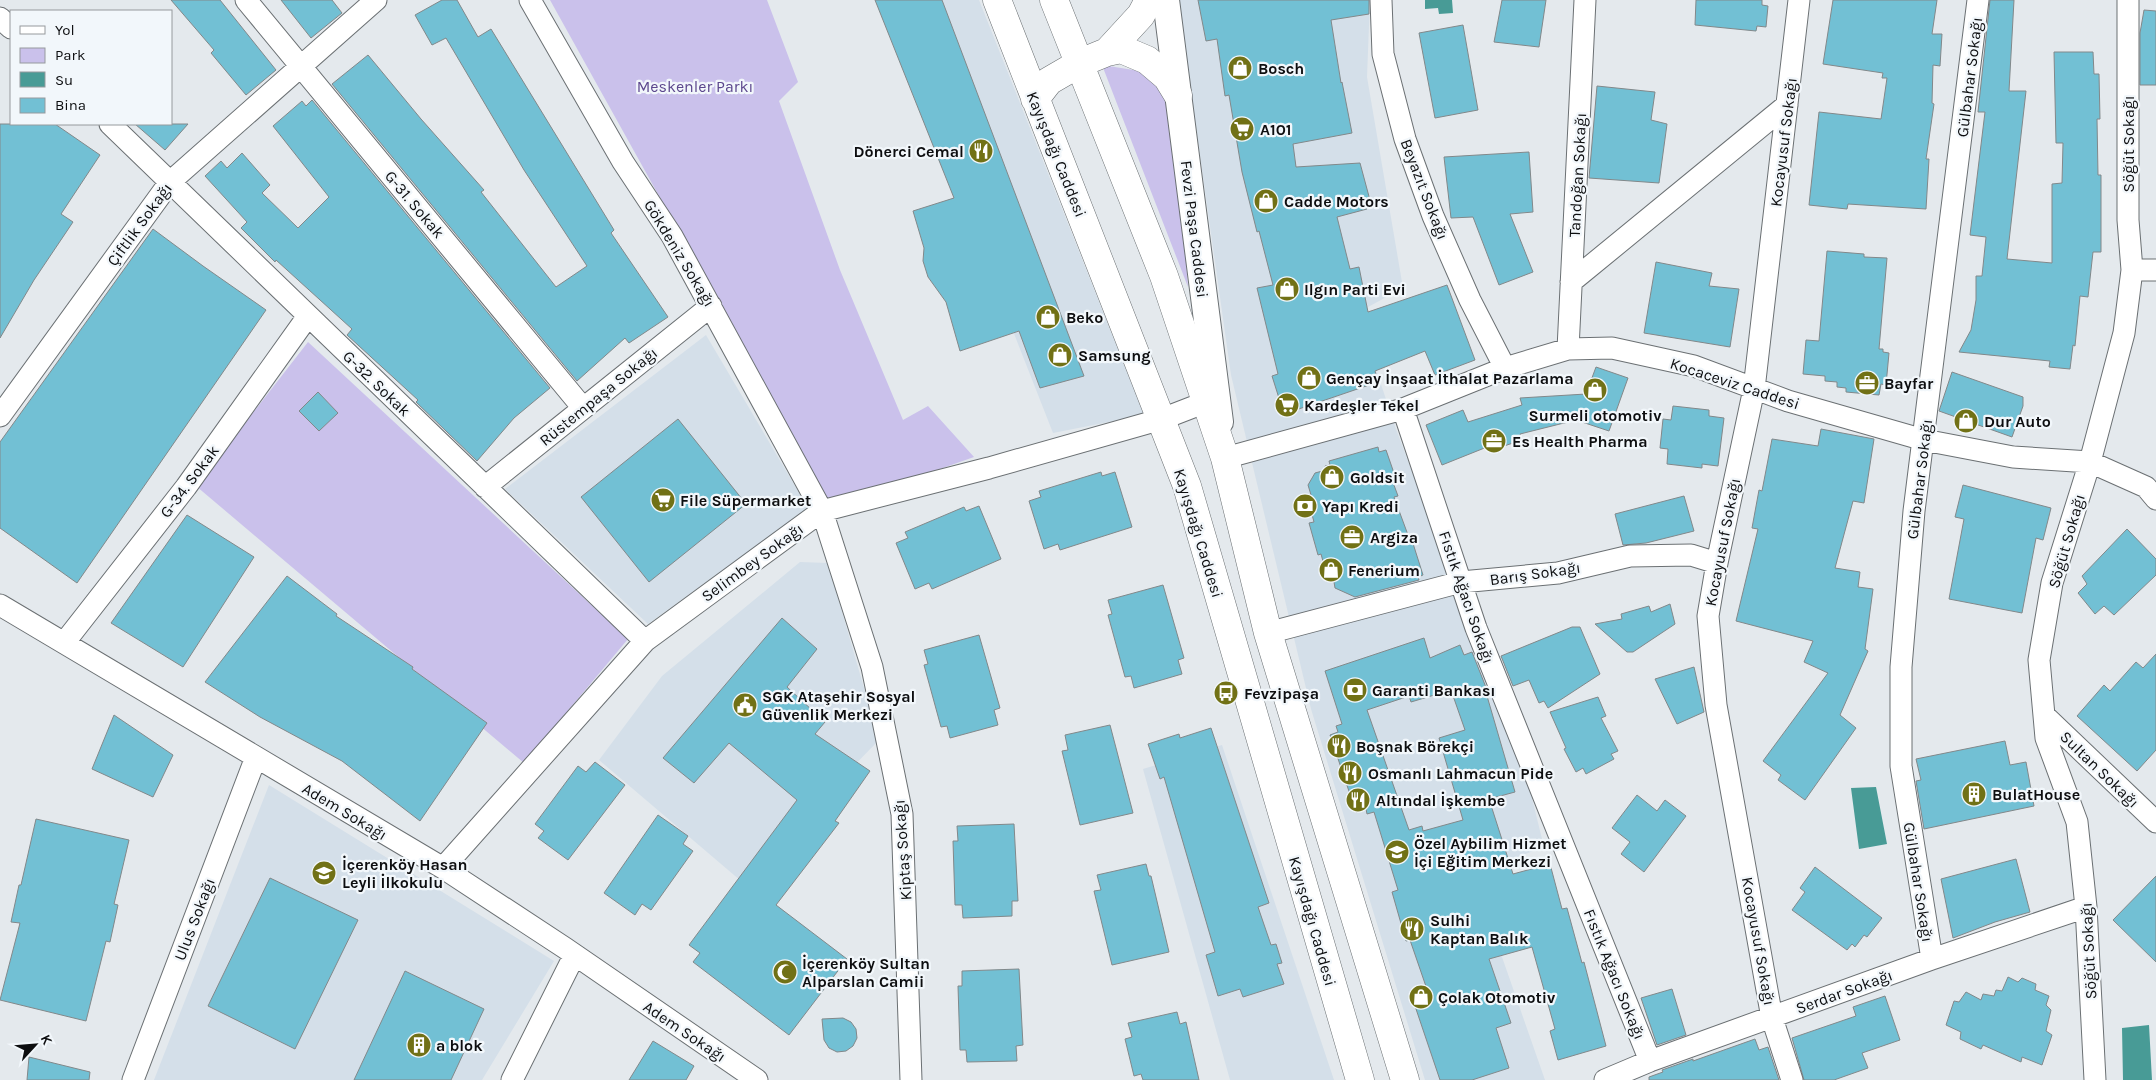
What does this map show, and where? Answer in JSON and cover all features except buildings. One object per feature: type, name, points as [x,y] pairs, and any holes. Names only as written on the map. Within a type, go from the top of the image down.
[{"type":"main road","name":"Kayışdağı Caddesi","points":[[997,0],[1187,486],[1360,1080]]},
{"type":"main road","points":[[1054,0],[1164,276],[1225,458],[1268,633],[1337,864],[1405,1080]]},
{"type":"main road","points":[[1107,52],[1141,15],[1149,0]]},
{"type":"main road","points":[[1035,99],[1049,81],[1080,64],[1107,52],[1121,49],[1147,60],[1167,77],[1178,95]]},
{"type":"street","name":"G-31. Sokak","points":[[246,0],[583,408]]},
{"type":"street","name":"Çiftlik Sokağı","points":[[0,416],[170,182],[376,0]]},
{"type":"street","name":"Gökdeniz Sokağı","points":[[530,0],[623,162],[672,236],[822,511]]},
{"type":"street","name":"Fevzi Paşa Caddesi","points":[[1166,0],[1225,458]]},
{"type":"street","name":"Beyazıt Sokağı","points":[[1381,0],[1383,54],[1405,139],[1433,216],[1470,300],[1505,368]]},
{"type":"street","name":"Tandoğan Sokağı","points":[[1568,349],[1585,0]]},
{"type":"street","name":"Kocayusuf Sokağı","points":[[1792,1080],[1772,1018],[1716,705],[1708,616],[1717,563],[1754,390],[1799,0]]},
{"type":"street","name":"Gülbahar Sokağı","points":[[1932,959],[1901,766],[1901,667],[1914,511],[1978,0]]},
{"type":"street","name":"Söğüt Sokağı","points":[[2095,1080],[2086,907],[2077,822],[2046,738],[2039,660],[2052,583],[2090,462],[2124,333],[2132,270],[2128,220],[2128,0]]},
{"type":"street","points":[[0,18],[10,27]]},
{"type":"street","points":[[1571,282],[1787,105]]},
{"type":"street","name":"G-32. Sokak","points":[[111,125],[644,641]]},
{"type":"street","points":[[2132,270],[2156,270]]},
{"type":"street","name":"Rüstempaşa Sokağı","points":[[486,487],[711,306]]},
{"type":"street","name":"G-34. Sokak","points":[[64,642],[186,487],[308,316]]},
{"type":"street","name":"Kocaceviz Caddesi","points":[[1225,458],[1404,409],[1505,368],[1568,349],[1612,348],[1694,366],[1754,390],[1924,440],[2013,457],[2090,462],[2146,487],[2156,498]]},
{"type":"street","name":"Selimbey Sokağı","points":[[442,868],[644,641],[822,511],[990,468],[1162,419],[1206,402]]},
{"type":"street","name":"Fıstık Ağacı Sokağı","points":[[1404,409],[1479,637],[1650,1061]]},
{"type":"street","name":"Kiptaş Sokağı","points":[[822,511],[872,667],[902,814],[911,1080]]},
{"type":"street","name":"Barış Sokağı","points":[[1268,633],[1461,582],[1558,573],[1630,556],[1691,555],[1717,563]]},
{"type":"street","name":"Adem Sokağı","points":[[0,605],[442,868],[757,1080]]},
{"type":"street","name":"Sultan Sokağı","points":[[2044,715],[2156,822]]},
{"type":"street","name":"Ulus Sokağı","points":[[133,1080],[256,757]]},
{"type":"street","name":"Serdar Sokağı","points":[[1604,1080],[1650,1061],[1932,959],[2086,907]]},
{"type":"street","points":[[512,1080],[574,956]]},
{"type":"shaded area","points":[[883,0],[979,0],[1144,415],[1053,433]]},
{"type":"shaded area","points":[[1178,0],[1370,0],[1367,77],[1403,288],[1357,313],[1396,429],[1527,778],[1544,847],[1473,874],[1545,1080],[1425,1080],[1311,709],[1231,375]]},
{"type":"shaded area","points":[[706,335],[808,508],[648,624],[505,489]]},
{"type":"shaded area","points":[[800,562],[828,563],[879,740],[741,881],[599,760],[662,676]]},
{"type":"shaded area","points":[[1222,745],[1334,1080],[1230,1080],[1143,769]]},
{"type":"shaded area","name":"İçerenköy Hasan Leyli İlkokulu","points":[[269,785],[554,961],[482,1080],[154,1080]]},
{"type":"green space","name":"Meskenler Parkı","points":[[550,0],[767,0],[798,82],[779,101],[840,270],[903,420],[928,406],[974,457],[832,507]]},
{"type":"green space","points":[[1102,65],[1140,71],[1165,92],[1174,109],[1188,287]]},
{"type":"green space","points":[[308,342],[628,639],[524,763],[196,486]]},
{"type":"water","points":[[1425,0],[1452,0],[1453,13],[1439,14],[1438,8],[1425,9]]},
{"type":"water","points":[[1876,787],[1887,844],[1859,849],[1851,788]]},
{"type":"water","points":[[2149,1025],[2152,1080],[2123,1080],[2122,1028]]},
{"type":"place","name":"Bosch","points":[[1240,68]]},
{"type":"place","name":"A101","points":[[1242,129]]},
{"type":"place","name":"Dönerci Cemal","points":[[981,151]]},
{"type":"place","name":"Cadde Motors","points":[[1266,201]]},
{"type":"place","name":"Ilgın Parti Evi","points":[[1287,289]]},
{"type":"place","name":"Beko","points":[[1048,317]]},
{"type":"place","name":"Samsung","points":[[1060,355]]},
{"type":"place","name":"Gençay İnşaat İthalat Pazarlama","points":[[1309,378]]},
{"type":"place","name":"Bayfar","points":[[1867,383]]},
{"type":"place","name":"Surmeli otomotiv","points":[[1595,390]]},
{"type":"place","name":"Kardeşler Tekel","points":[[1287,405]]},
{"type":"place","name":"Dur Auto","points":[[1966,421]]},
{"type":"place","name":"Es Health Pharma","points":[[1494,441]]},
{"type":"place","name":"Goldsit","points":[[1332,477]]},
{"type":"place","name":"File Süpermarket","points":[[663,500]]},
{"type":"place","name":"Yapı Kredi","points":[[1305,506]]},
{"type":"place","name":"Argiza","points":[[1352,537]]},
{"type":"place","name":"Fenerium","points":[[1331,570]]},
{"type":"place","name":"Garanti Bankası","points":[[1355,690]]},
{"type":"place","name":"Fevzipaşa","points":[[1226,693]]},
{"type":"place","name":"SGK Ataşehir Sosyal Güvenlik Merkezi","points":[[745,705]]},
{"type":"place","name":"Boşnak Börekçi","points":[[1339,746]]},
{"type":"place","name":"Osmanlı Lahmacun Pide","points":[[1350,773]]},
{"type":"place","name":"BulatHouse","points":[[1974,794]]},
{"type":"place","name":"Altındal İşkembe","points":[[1358,800]]},
{"type":"place","name":"Özel Aybilim Hizmet İçi Eğitim Merkezi","points":[[1397,852]]},
{"type":"place","name":"İçerenköy Hasan Leyli İlkokulu","points":[[324,873]]},
{"type":"place","name":"Sulhi Kaptan Balık","points":[[1412,929]]},
{"type":"place","name":"İçerenköy Sultan Alparslan Camii","points":[[785,972]]},
{"type":"place","name":"Çolak Otomotiv","points":[[1421,997]]},
{"type":"place","name":"a blok","points":[[419,1045]]}]
